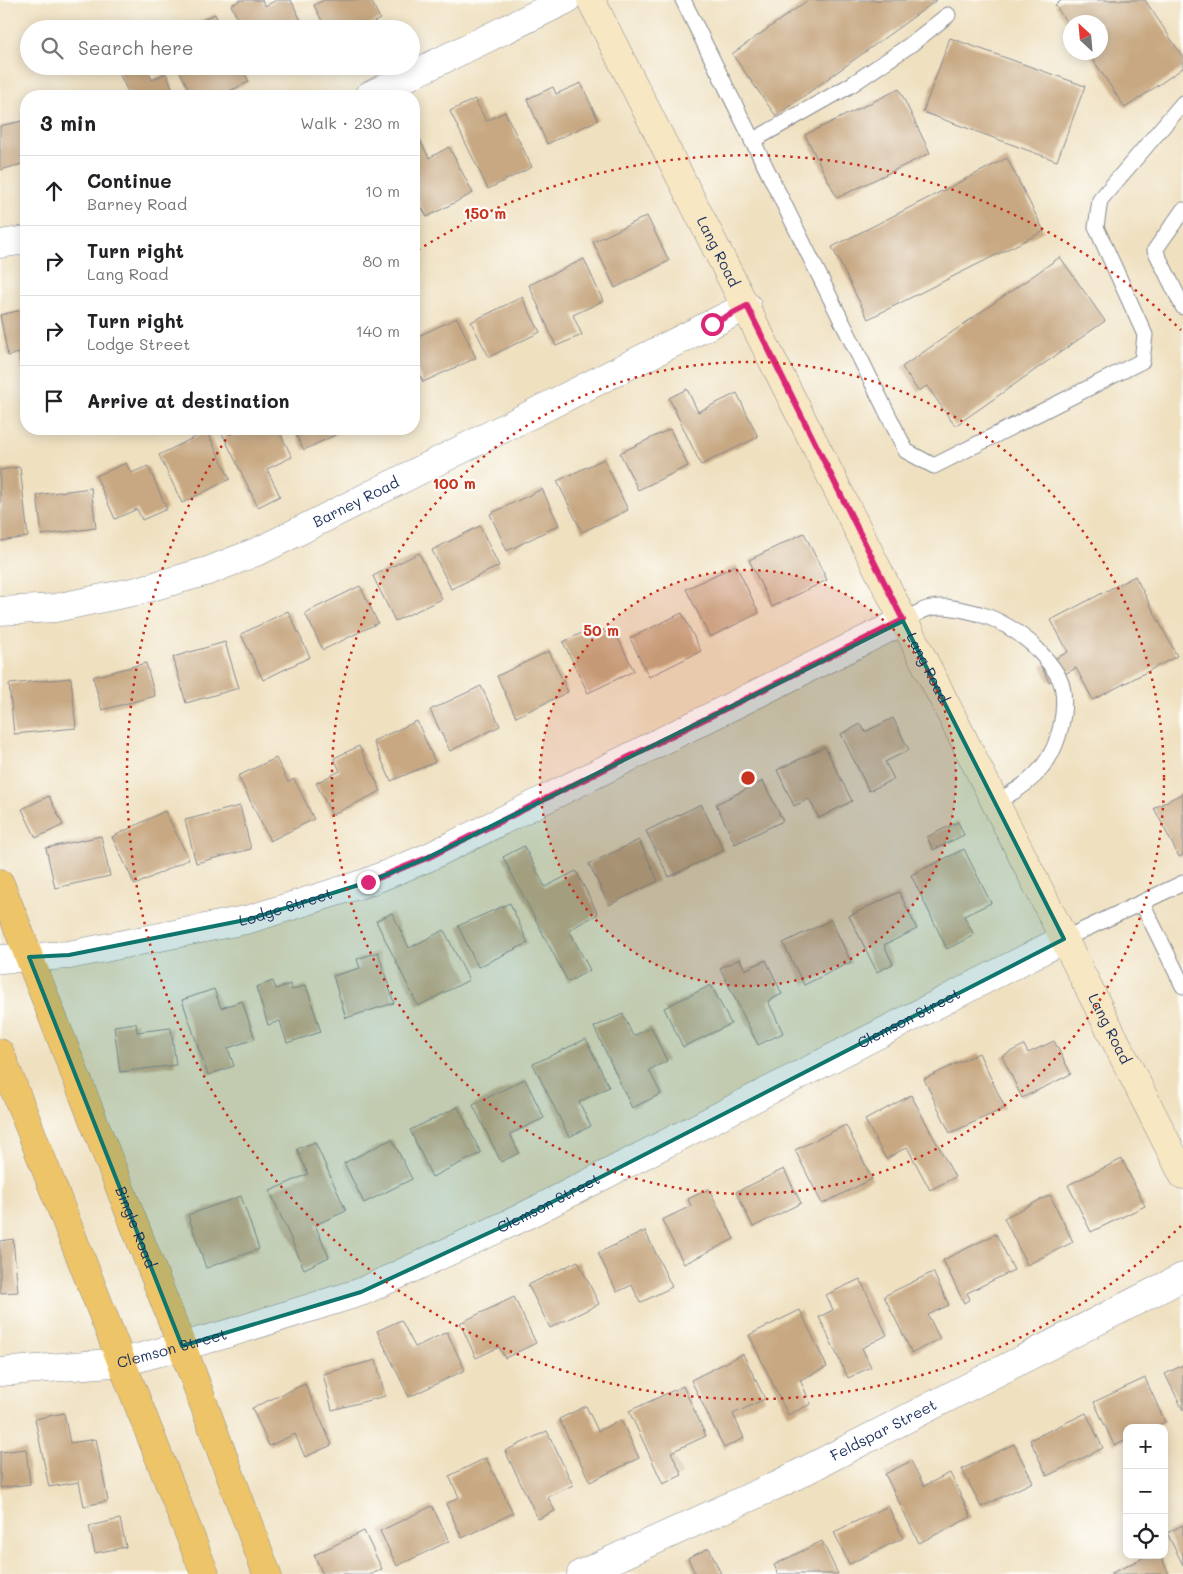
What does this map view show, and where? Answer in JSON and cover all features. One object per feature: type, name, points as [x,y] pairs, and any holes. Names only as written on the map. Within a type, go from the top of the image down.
[{"type":"main road","name":"Bingle Road","points":[[0,884],[182,1346],[266,1574]]},
{"type":"main road","points":[[0,1053],[205,1574]]},
{"type":"street","points":[[420,71],[566,0]]},
{"type":"street","name":"Lang Road","points":[[591,0],[747,306],[1183,1175]]},
{"type":"street","points":[[380,90],[411,75]]},
{"type":"street","points":[[0,244],[20,241]]},
{"type":"street","name":"Barney Road","points":[[0,611],[55,608],[137,591],[208,570],[261,550],[747,306]]},
{"type":"street","name":"Lodge Street","points":[[0,959],[69,955],[250,919],[368,882],[429,857],[903,620]]},
{"type":"street","name":"Clemson Street","points":[[0,1372],[123,1362],[361,1292],[521,1218],[1064,939]]},
{"type":"street","name":"Feldspar Street","points":[[580,1574],[781,1483],[1183,1277]]},
{"type":"lane","points":[[683,0],[906,451],[934,466],[1142,361],[1145,335],[1096,227],[1100,200],[1183,103]]},
{"type":"lane","points":[[752,141],[851,85],[910,45],[948,15]]},
{"type":"lane","points":[[1183,210],[1155,250],[1183,308]]},
{"type":"lane","points":[[903,620],[931,608],[962,609],[992,618],[1020,634],[1043,655],[1061,681],[1063,714],[1061,731],[1051,754],[1037,775],[1024,786],[995,802]]},
{"type":"lane","points":[[1064,939],[1183,883]]},
{"type":"lane","points":[[1142,903],[1183,986]]},
{"type":"highlighted area","points":[[903,621],[1064,939],[521,1218],[361,1292],[182,1346],[29,957],[69,955],[250,919],[368,882],[429,857]]},
{"type":"building","points":[[241,0],[262,0],[265,6],[277,0],[291,0],[301,20],[238,20],[231,5]]},
{"type":"building","points":[[324,0],[371,0],[380,19],[322,20],[314,5]]},
{"type":"building","points":[[808,0],[937,0],[776,116],[732,54]]},
{"type":"building","points":[[1062,0],[1145,0],[1183,57],[1183,68],[1125,108],[1093,60],[1108,60],[1108,15],[1063,15],[1063,17],[1055,5]]},
{"type":"building","points":[[215,14],[218,20],[202,20]]},
{"type":"building","points":[[950,38],[1085,86],[1057,161],[923,112]]},
{"type":"building","points":[[120,75],[150,75],[152,80],[162,75],[167,75],[173,90],[127,90]]},
{"type":"building","points":[[182,75],[246,75],[249,82],[232,90],[189,90]]},
{"type":"building","points":[[581,83],[598,120],[547,144],[527,99],[553,87],[556,94]]},
{"type":"building","points":[[899,89],[930,153],[837,198],[805,135]]},
{"type":"building","points":[[475,99],[486,121],[505,112],[532,167],[488,189],[450,111]]},
{"type":"building","points":[[20,121],[20,165],[0,170],[0,126]]},
{"type":"building","points":[[420,140],[429,158],[449,147],[473,193],[427,217],[420,204]]},
{"type":"building","points":[[1007,158],[1044,231],[868,319],[832,247]]},
{"type":"building","points":[[647,216],[669,261],[615,288],[593,242]]},
{"type":"building","points":[[1060,257],[1105,321],[955,426],[927,386],[918,391],[902,367]]},
{"type":"building","points":[[584,259],[603,301],[573,315],[582,335],[556,346],[529,285]]},
{"type":"building","points":[[522,297],[540,332],[489,357],[471,322]]},
{"type":"building","points":[[20,310],[20,358],[19,353],[8,356],[0,315]]},
{"type":"building","points":[[457,318],[476,358],[423,382],[420,375],[420,335]]},
{"type":"building","points":[[687,389],[698,412],[737,393],[758,437],[701,465],[669,398]]},
{"type":"building","points":[[670,429],[688,466],[638,490],[620,453]]},
{"type":"building","points":[[199,435],[209,435],[230,479],[182,503],[159,455]]},
{"type":"building","points":[[223,435],[281,435],[292,457],[267,469],[280,496],[258,507]]},
{"type":"building","points":[[296,435],[335,435],[304,450]]},
{"type":"building","points":[[604,459],[628,510],[582,532],[557,481]]},
{"type":"building","points":[[126,463],[131,473],[148,466],[167,509],[142,520],[137,509],[115,519],[96,476]]},
{"type":"building","points":[[20,467],[28,537],[0,541],[0,470]]},
{"type":"building","points":[[91,488],[96,528],[42,535],[37,495]]},
{"type":"building","points":[[542,489],[559,525],[507,551],[490,514]]},
{"type":"building","points":[[480,526],[499,566],[451,589],[432,550]]},
{"type":"building","points":[[804,533],[827,580],[772,607],[749,560]]},
{"type":"building","points":[[419,553],[442,599],[395,621],[373,576]]},
{"type":"building","points":[[736,565],[759,613],[710,637],[686,589]]},
{"type":"building","points":[[1135,576],[1177,656],[1093,700],[1076,668],[1049,682],[1041,666],[1068,652],[1051,620]]},
{"type":"building","points":[[360,586],[378,623],[323,650],[305,613]]},
{"type":"building","points":[[288,611],[310,657],[263,680],[241,634]]},
{"type":"building","points":[[682,613],[701,651],[649,677],[630,638]]},
{"type":"building","points":[[613,628],[634,671],[588,693],[563,642],[586,631],[590,640]]},
{"type":"building","points":[[225,642],[239,688],[186,703],[173,657]]},
{"type":"building","points":[[549,651],[568,692],[516,717],[497,676]]},
{"type":"building","points":[[146,663],[155,696],[102,710],[93,677]]},
{"type":"building","points":[[71,678],[76,728],[14,734],[9,684]]},
{"type":"building","points":[[481,686],[500,726],[450,751],[430,710]]},
{"type":"building","points":[[893,718],[909,750],[885,762],[894,779],[869,791],[841,734],[861,724],[865,732]]},
{"type":"building","points":[[417,721],[435,762],[391,781],[373,741]]},
{"type":"building","points":[[359,746],[381,791],[332,815],[316,783],[340,771],[334,758]]},
{"type":"building","points":[[825,747],[852,801],[819,818],[809,799],[794,806],[777,770]]},
{"type":"building","points":[[276,758],[288,782],[294,779],[314,819],[270,841],[238,776]]},
{"type":"building","points":[[763,781],[783,821],[735,844],[716,804]]},
{"type":"building","points":[[1183,793],[1183,855],[1179,857],[1154,808]]},
{"type":"building","points":[[49,796],[63,825],[36,838],[22,809]]},
{"type":"building","points":[[701,804],[724,850],[669,877],[646,831]]},
{"type":"building","points":[[240,806],[251,849],[196,863],[185,820]]},
{"type":"building","points":[[165,811],[189,859],[135,885],[112,837]]},
{"type":"building","points":[[958,822],[964,835],[933,850],[927,837]]},
{"type":"building","points":[[101,836],[110,876],[55,888],[46,848]]},
{"type":"building","points":[[639,840],[658,881],[609,905],[589,864]]},
{"type":"building","points":[[524,846],[545,887],[576,871],[598,914],[569,930],[590,970],[568,982],[503,857]]},
{"type":"building","points":[[964,849],[991,903],[964,916],[974,935],[947,949],[911,875]]},
{"type":"building","points":[[899,892],[917,929],[884,945],[893,964],[877,972],[849,916]]},
{"type":"building","points":[[510,903],[528,943],[478,967],[458,926]]},
{"type":"building","points":[[392,913],[409,948],[444,930],[469,980],[418,1006],[376,921]]},
{"type":"building","points":[[831,920],[851,962],[804,985],[783,943]]},
{"type":"building","points":[[378,952],[394,1003],[346,1018],[333,976],[360,968],[357,959]]},
{"type":"building","points":[[740,959],[745,970],[766,960],[782,994],[768,1001],[783,1033],[758,1045],[720,968]]},
{"type":"building","points":[[273,981],[276,989],[290,984],[292,990],[306,985],[321,1032],[287,1043],[280,1021],[268,1025],[256,987]]},
{"type":"building","points":[[711,985],[731,1024],[683,1047],[664,1008]]},
{"type":"building","points":[[214,989],[221,1008],[242,1001],[255,1039],[228,1048],[234,1066],[208,1075],[182,1000]]},
{"type":"building","points":[[623,1014],[633,1036],[651,1027],[667,1061],[649,1070],[661,1094],[632,1108],[594,1027]]},
{"type":"building","points":[[136,1023],[137,1032],[171,1028],[176,1065],[120,1072],[114,1026]]},
{"type":"building","points":[[586,1039],[609,1087],[579,1102],[591,1126],[569,1137],[533,1064]]},
{"type":"building","points":[[1054,1041],[1071,1074],[1022,1098],[1002,1056],[1024,1045],[1028,1053]]},
{"type":"building","points":[[979,1053],[1005,1108],[950,1133],[924,1079]]},
{"type":"building","points":[[525,1079],[544,1118],[510,1134],[519,1153],[501,1162],[473,1105]]},
{"type":"building","points":[[911,1095],[955,1177],[930,1190],[907,1147],[886,1159],[865,1120]]},
{"type":"building","points":[[458,1107],[481,1153],[432,1177],[410,1130]]},
{"type":"building","points":[[846,1125],[872,1179],[822,1204],[795,1150]]},
{"type":"building","points":[[392,1139],[412,1179],[364,1203],[344,1163]]},
{"type":"building","points":[[315,1142],[346,1211],[315,1225],[329,1257],[304,1269],[270,1191],[308,1174],[297,1149]]},
{"type":"building","points":[[1122,1159],[1145,1206],[1091,1232],[1068,1185]]},
{"type":"building","points":[[784,1169],[801,1203],[753,1227],[736,1192]]},
{"type":"building","points":[[709,1189],[734,1239],[684,1264],[662,1220],[691,1206],[688,1199]]},
{"type":"building","points":[[1050,1195],[1073,1242],[1027,1265],[1004,1218]]},
{"type":"building","points":[[241,1196],[259,1249],[206,1268],[188,1215]]},
{"type":"building","points":[[645,1231],[672,1287],[640,1303],[632,1285],[617,1292],[598,1253]]},
{"type":"building","points":[[996,1234],[1014,1270],[967,1293],[970,1299],[964,1303],[943,1260]]},
{"type":"building","points":[[13,1239],[18,1292],[0,1293],[0,1241]]},
{"type":"building","points":[[578,1261],[599,1304],[550,1328],[528,1285]]},
{"type":"building","points":[[933,1272],[949,1305],[928,1315],[940,1339],[912,1353],[884,1296]]},
{"type":"building","points":[[860,1279],[887,1335],[862,1348],[871,1367],[848,1378],[819,1317],[833,1310],[826,1295]]},
{"type":"building","points":[[514,1297],[536,1343],[505,1358],[499,1347],[476,1358],[460,1323]]},
{"type":"building","points":[[800,1310],[827,1367],[800,1380],[811,1404],[788,1415],[749,1335]]},
{"type":"building","points":[[401,1320],[415,1347],[447,1332],[465,1370],[409,1397],[377,1331]]},
{"type":"building","points":[[743,1354],[765,1399],[733,1414],[744,1438],[724,1448],[691,1380]]},
{"type":"building","points":[[376,1360],[385,1396],[332,1410],[323,1374]]},
{"type":"building","points":[[1183,1365],[1183,1410],[1165,1374]]},
{"type":"building","points":[[1145,1378],[1165,1422],[1161,1424],[1123,1424],[1123,1441],[1114,1445],[1094,1402]]},
{"type":"building","points":[[305,1384],[332,1445],[305,1457],[295,1434],[269,1446],[252,1408]]},
{"type":"building","points":[[683,1386],[706,1436],[671,1452],[682,1475],[663,1484],[629,1411]]},
{"type":"building","points":[[586,1406],[598,1431],[621,1420],[639,1458],[590,1482],[559,1419]]},
{"type":"building","points":[[64,1413],[70,1443],[96,1439],[108,1501],[84,1506],[79,1482],[49,1487],[35,1419]]},
{"type":"building","points":[[1086,1413],[1103,1448],[1047,1476],[1030,1440]]},
{"type":"building","points":[[547,1431],[573,1485],[548,1497],[555,1511],[538,1519],[505,1451]]},
{"type":"building","points":[[1014,1444],[1033,1482],[981,1507],[962,1469]]},
{"type":"building","points":[[26,1449],[30,1484],[0,1488],[0,1452]]},
{"type":"building","points":[[486,1458],[513,1513],[462,1538],[446,1504],[459,1497],[449,1476]]},
{"type":"building","points":[[911,1461],[924,1486],[950,1473],[971,1517],[919,1543],[885,1474]]},
{"type":"building","points":[[432,1506],[449,1541],[397,1566],[380,1531]]},
{"type":"building","points":[[888,1506],[903,1538],[849,1564],[834,1532]]},
{"type":"building","points":[[120,1519],[126,1547],[95,1553],[89,1526]]},
{"type":"building","points":[[1183,1525],[1183,1565],[1168,1535],[1168,1532]]},
{"type":"building","points":[[364,1531],[382,1569],[372,1574],[323,1574],[314,1555]]},
{"type":"building","points":[[822,1541],[838,1574],[778,1574],[774,1565]]},
{"type":"building","points":[[709,1548],[721,1574],[695,1574],[688,1558]]},
{"type":"building","points":[[1141,1559],[1162,1559],[1169,1574],[1110,1574]]},
{"type":"route","points":[[368,882],[429,857],[903,620],[747,306],[712,324]]}]
